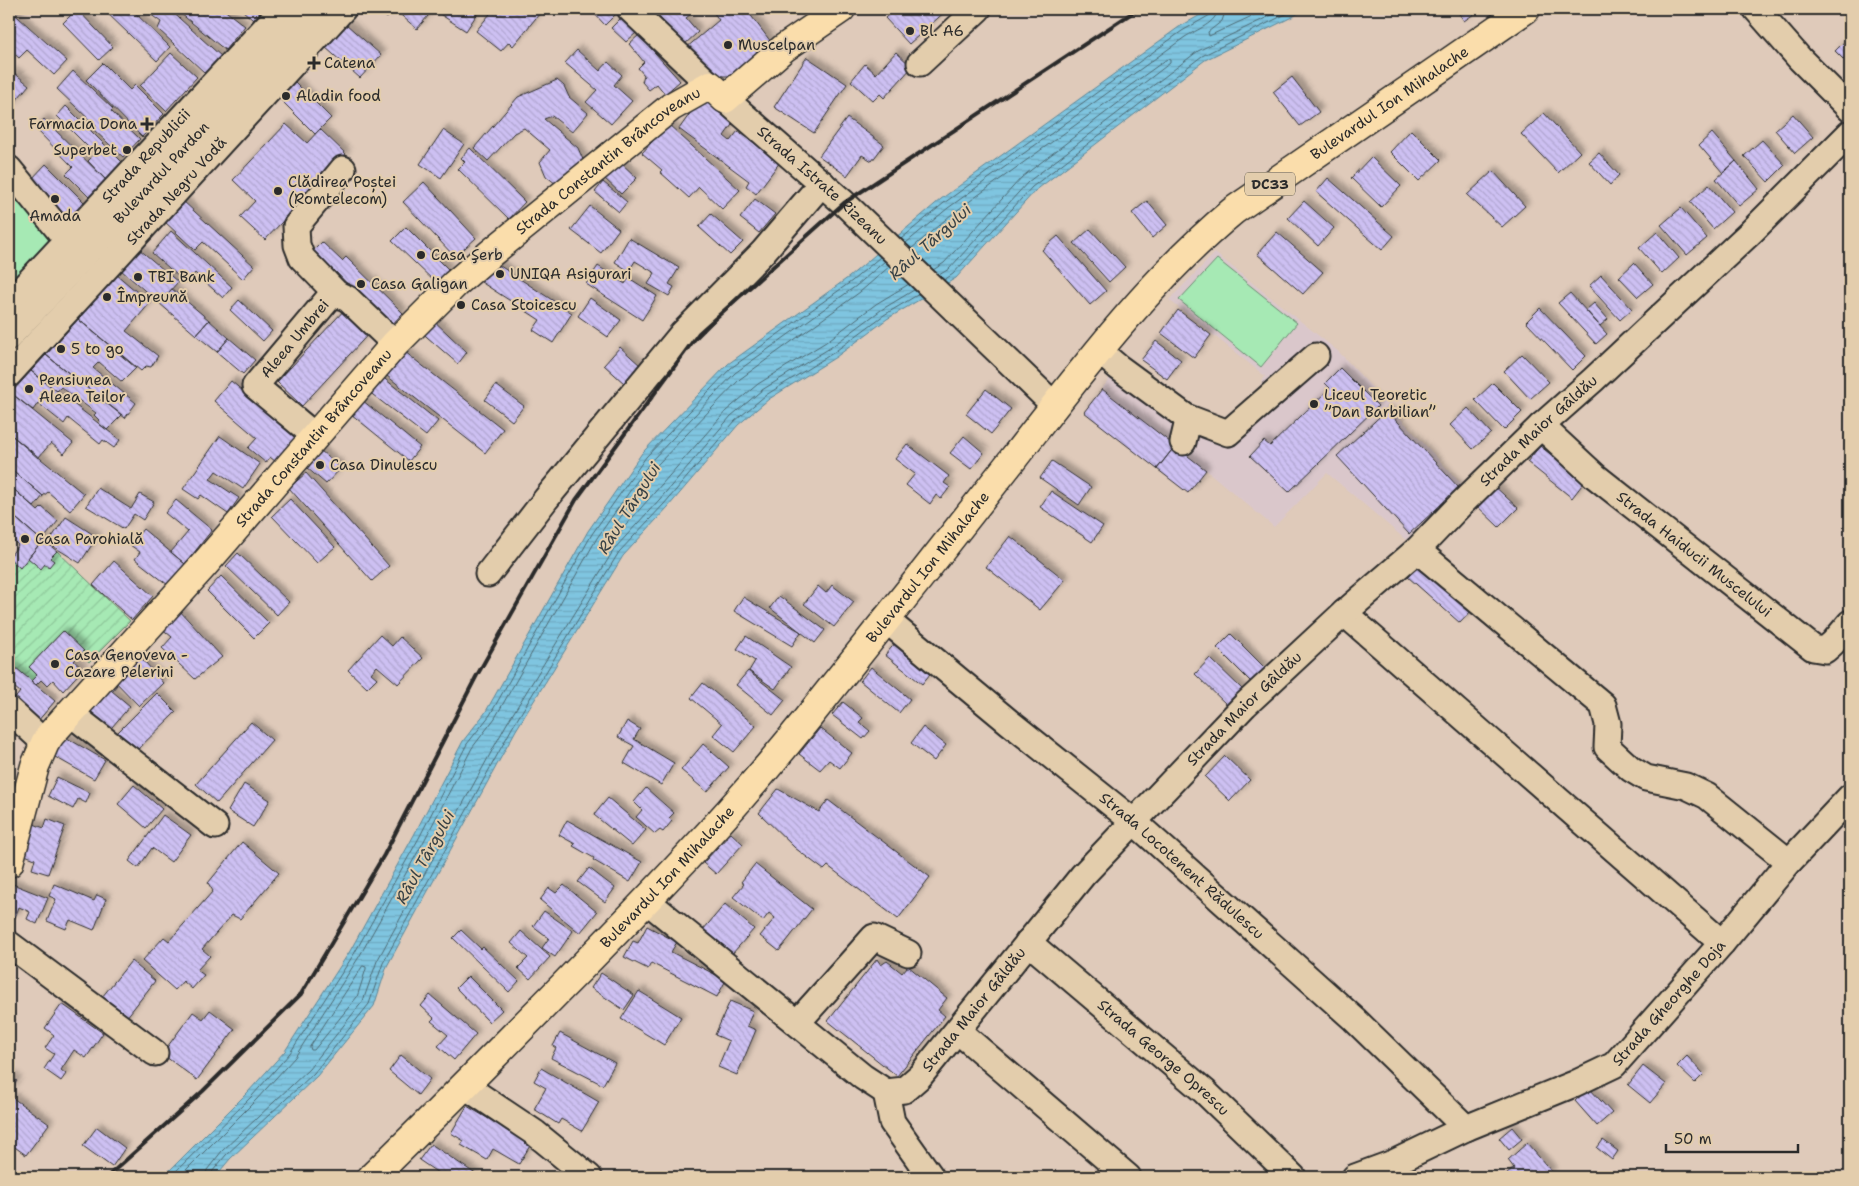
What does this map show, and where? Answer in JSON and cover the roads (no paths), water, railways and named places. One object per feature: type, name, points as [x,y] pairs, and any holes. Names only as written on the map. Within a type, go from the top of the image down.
[{"type":"main road","name":"Strada Constantin Brâncoveanu","points":[[9,863],[35,766],[45,743],[203,566],[395,344],[455,284],[491,253],[671,107],[718,92],[840,9]]},
{"type":"main road","name":"Bulevardul Ion Mihalache","points":[[372,1177],[465,1086],[647,901],[748,788],[805,722],[1099,351],[1174,264],[1202,236],[1232,211],[1526,9]]},
{"type":"street","name":"Strada Republicii","points":[[9,303],[283,9]]},
{"type":"street","name":"Bulevardul Pardon","points":[[9,337],[313,9]]},
{"type":"street","name":"Strada Negru Vodă","points":[[9,374],[344,9]]},
{"type":"street","name":"Strada Istrate Rizeanu","points":[[630,9],[718,92],[848,206],[1055,406]]},
{"type":"street","points":[[920,63],[978,9]]},
{"type":"street","points":[[1756,9],[1800,59],[1850,108]]},
{"type":"street","name":"Strada Maior Gâldău","points":[[886,1092],[904,1090],[920,1076],[1082,875],[1245,706],[1344,613],[1417,550],[1541,426],[1751,232],[1850,133]]},
{"type":"street","points":[[9,169],[67,240]]},
{"type":"street","points":[[337,294],[302,258],[297,245],[296,226],[343,169]]},
{"type":"street","points":[[488,574],[546,499],[682,334],[763,252],[822,182]]},
{"type":"street","name":"Aleea Umbrei","points":[[315,436],[255,386],[329,298],[337,294],[348,300],[395,344]]},
{"type":"street","points":[[1099,351],[1186,417],[1228,433],[1316,356]]},
{"type":"street","points":[[1183,442],[1187,425],[1186,417]]},
{"type":"street","name":"Strada Haiducii Muscelului","points":[[1541,426],[1595,476],[1813,648],[1825,650],[1850,623]]},
{"type":"street","points":[[1417,550],[1604,705],[1608,724],[1607,747],[1631,769],[1646,778],[1686,786],[1708,796],[1789,862]]},
{"type":"street","points":[[1344,613],[1722,943]]},
{"type":"street","name":"Strada Locotenent Rădulescu","points":[[885,619],[1009,722],[1133,821],[1354,1019],[1466,1128]]},
{"type":"street","points":[[9,710],[45,743]]},
{"type":"street","points":[[70,713],[214,826]]},
{"type":"street","name":"Strada Gheorghe Doja","points":[[1355,1177],[1393,1163],[1466,1128],[1574,1084],[1614,1065],[1722,943],[1789,862],[1850,797]]},
{"type":"street","points":[[647,901],[863,1077],[886,1092],[892,1122],[931,1177]]},
{"type":"street","points":[[797,1023],[874,937],[908,953]]},
{"type":"street","name":"Strada George Oprescu","points":[[1028,942],[1204,1090],[1293,1177]]},
{"type":"street","points":[[9,944],[155,1053]]},
{"type":"street","points":[[958,1031],[1128,1177]]},
{"type":"street","points":[[465,1086],[535,1133],[589,1177]]},
{"type":"water","name":"Râul Târgului","points":[[1211,9],[1305,9],[1205,60],[1035,191],[956,278],[887,319],[836,357],[769,399],[738,425],[623,556],[516,730],[387,966],[374,1006],[317,1076],[230,1159],[215,1177],[163,1177],[248,1092],[285,1051],[350,951],[463,741],[485,713],[588,531],[642,453],[728,364],[849,277],[941,199],[1179,27]]},
{"type":"railway","points":[[107,1177],[203,1091],[301,994],[384,855],[476,677],[576,500],[699,333],[844,203],[1138,9]]},
{"type":"place","name":"Bl. A6","points":[[910,31]]},
{"type":"place","name":"Muscelpan","points":[[728,45]]},
{"type":"place","name":"Catena","points":[[314,63]]},
{"type":"place","name":"Aladin food","points":[[286,96]]},
{"type":"place","name":"Farmacia Dona","points":[[147,124]]},
{"type":"place","name":"Superbet","points":[[127,150]]},
{"type":"place","name":"Clădirea Poștei (Romtelecom)","points":[[278,191]]},
{"type":"place","name":"Amada","points":[[55,199]]},
{"type":"place","name":"Casa Şerb","points":[[421,255]]},
{"type":"place","name":"UNIQA Asigurari","points":[[500,274]]},
{"type":"place","name":"TBI Bank","points":[[138,277]]},
{"type":"place","name":"Casa Galigan","points":[[361,284]]},
{"type":"place","name":"Împreună","points":[[107,297]]},
{"type":"place","name":"Casa Stoicescu","points":[[461,305]]},
{"type":"place","name":"5 to go","points":[[61,349]]},
{"type":"place","name":"Pensiunea Aleea Teilor","points":[[29,389]]},
{"type":"place","name":"Liceul Teoretic ”Dan Barbilian”","points":[[1314,404]]},
{"type":"place","name":"Casa Dinulescu","points":[[320,465]]},
{"type":"place","name":"Casa Parohială","points":[[25,539]]},
{"type":"place","name":"Casa Genoveva - Cazare Pelerini","points":[[55,664]]}]
